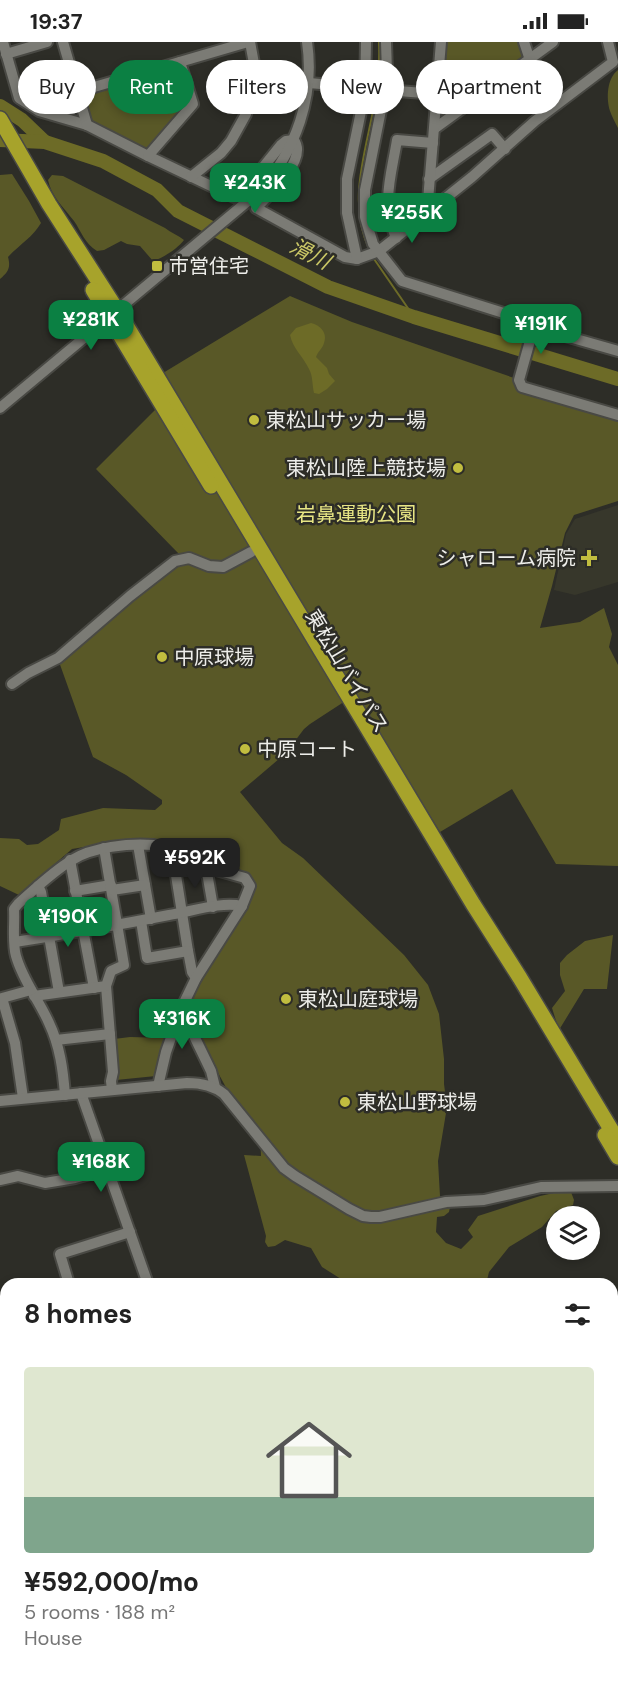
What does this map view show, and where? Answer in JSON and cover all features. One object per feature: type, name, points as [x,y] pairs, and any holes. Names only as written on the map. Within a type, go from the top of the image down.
[{"type":"highway","points":[[0,119],[46,205]]},
{"type":"highway","points":[[0,136],[46,205]]},
{"type":"highway","name":"東松山バイパス","points":[[46,205],[618,1141]]},
{"type":"highway","name":"東松山バイパス","points":[[113,313],[251,552],[618,1156]]},
{"type":"street","points":[[3,42],[19,98],[39,111],[87,125],[234,196],[248,186],[280,145],[294,140]]},
{"type":"street","points":[[6,54],[47,42]]},
{"type":"street","points":[[63,42],[68,60]]},
{"type":"street","points":[[187,60],[249,42],[255,69],[246,114],[231,141],[221,153],[191,177]]},
{"type":"street","points":[[0,408],[260,191],[274,175],[294,140],[306,101],[309,83],[307,42]]},
{"type":"street","points":[[366,42],[366,60]]},
{"type":"street","points":[[386,42],[387,60]]},
{"type":"street","points":[[439,60],[441,42]]},
{"type":"street","points":[[524,42],[530,60],[553,42]]},
{"type":"street","points":[[294,140],[298,146],[294,162],[276,187],[256,208],[345,257],[359,258],[379,251],[396,238],[536,121],[613,62],[608,42]]},
{"type":"street","points":[[309,83],[320,84]]},
{"type":"street","points":[[84,114],[87,125]]},
{"type":"street","points":[[148,156],[184,114]]},
{"type":"street","points":[[359,258],[347,213],[347,179],[360,114]]},
{"type":"street","points":[[380,114],[364,190],[365,217],[373,244],[402,281],[534,327],[618,351]]},
{"type":"street","points":[[427,213],[435,114]]},
{"type":"street","points":[[434,129],[455,114]]},
{"type":"street","points":[[429,179],[492,134],[505,149]]},
{"type":"street","points":[[396,238],[388,213],[387,201],[397,141],[433,143]]},
{"type":"street","points":[[534,327],[519,380],[520,385],[525,389],[618,415]]},
{"type":"street","points":[[12,684],[58,658],[175,561],[189,558],[209,566],[223,567],[251,552]]},
{"type":"street","points":[[138,845],[144,885],[147,958],[188,951]]},
{"type":"street","points":[[65,1095],[62,1059],[56,1040],[15,954],[14,909],[70,860],[104,848],[154,845],[189,854],[191,863],[245,878],[250,886],[242,906],[196,978],[181,1009],[166,1052],[158,1086]]},
{"type":"street","points":[[104,848],[124,965],[111,971],[106,986],[113,1072],[112,1090]]},
{"type":"street","points":[[172,850],[188,951],[192,972],[196,978]]},
{"type":"street","points":[[70,860],[94,988]]},
{"type":"street","points":[[206,867],[213,907]]},
{"type":"street","points":[[75,891],[144,885]]},
{"type":"street","points":[[39,886],[59,992]]},
{"type":"street","points":[[15,942],[213,907],[234,904],[242,906]]},
{"type":"street","points":[[23,1098],[15,1043],[2,998],[106,986]]},
{"type":"street","points":[[181,1009],[212,1071],[215,1088]]},
{"type":"street","points":[[56,1040],[110,1034]]},
{"type":"street","points":[[0,1101],[195,1083],[215,1088],[224,1094],[246,1119],[284,1168],[363,1216],[380,1217],[446,1202],[484,1200],[541,1187],[618,1186]]},
{"type":"street","points":[[81,1093],[146,1278]]},
{"type":"street","points":[[0,1180],[18,1176],[45,1183],[108,1169]]},
{"type":"street","points":[[67,1278],[60,1254],[130,1232]]},
{"type":"shaded area","points":[[311,323],[320,328],[325,336],[316,357],[335,381],[319,394],[314,393],[307,364],[293,344],[290,335],[296,328]]},
{"type":"shaded area","name":"シャローム病院","points":[[618,505],[618,582],[575,595],[554,590],[566,534],[575,519]]},
{"type":"green space","points":[[444,42],[520,42],[524,55],[523,60],[443,60]]},
{"type":"green space","points":[[618,70],[618,128],[610,111],[608,94],[612,78]]},
{"type":"green space","points":[[108,86],[108,114],[179,114],[150,150],[145,151],[90,121],[88,114],[96,114],[96,90]]},
{"type":"green space","points":[[438,114],[449,114],[442,119]]},
{"type":"green space","points":[[12,174],[41,223],[30,237],[8,257],[8,270],[0,279],[0,175]]},
{"type":"green space","points":[[52,175],[63,176],[184,240],[170,253],[153,261],[140,246],[121,241],[97,251],[86,241],[55,197],[48,180]]},
{"type":"green space","name":"岩鼻運動公園","points":[[290,296],[352,322],[514,378],[521,391],[618,419],[618,501],[574,515],[565,533],[540,628],[580,622],[604,608],[612,634],[609,647],[618,665],[618,866],[556,864],[512,789],[440,832],[356,694],[304,729],[286,753],[240,792],[282,843],[303,858],[404,955],[428,985],[439,1014],[447,1107],[438,1161],[440,1196],[450,1207],[449,1212],[444,1216],[437,1217],[436,1232],[446,1243],[461,1249],[473,1237],[468,1230],[478,1216],[540,1196],[571,1192],[573,1205],[546,1206],[546,1222],[509,1247],[489,1272],[488,1278],[339,1278],[322,1267],[311,1248],[285,1240],[268,1247],[244,1155],[261,1156],[260,1131],[229,1093],[183,1008],[252,887],[238,875],[240,869],[222,857],[190,846],[132,839],[72,849],[19,895],[0,886],[0,838],[19,839],[27,845],[38,844],[59,830],[61,819],[103,808],[155,810],[162,804],[162,800],[126,775],[93,757],[58,659],[180,560],[179,554],[96,469],[174,391],[163,373]]},
{"type":"green space","points":[[613,935],[607,989],[584,989],[559,1030],[552,1008],[565,991],[560,975],[560,963],[585,941]]},
{"type":"green space","points":[[167,1038],[156,1076],[116,1080],[114,1039]]},
{"type":"waterway","points":[[370,251],[363,233],[359,197],[363,161],[377,90],[379,42]]},
{"type":"waterway","points":[[0,106],[22,120],[45,142]]},
{"type":"waterway","name":"滑川","points":[[0,140],[45,142],[103,161],[157,190],[178,211],[328,287],[414,317],[618,379]]},
{"type":"waterway","points":[[372,256],[414,317]]},
{"type":"place","name":"市営住宅","points":[[157,266]]},
{"type":"place","name":"東松山サッカー場","points":[[254,420]]},
{"type":"place","name":"東松山陸上競技場","points":[[458,468]]},
{"type":"place","name":"シャローム病院","points":[[589,558]]},
{"type":"place","name":"中原球場","points":[[162,657]]},
{"type":"place","name":"中原コート","points":[[245,749]]},
{"type":"place","name":"東松山庭球場","points":[[286,999]]},
{"type":"place","name":"東松山野球場","points":[[345,1102]]}]
